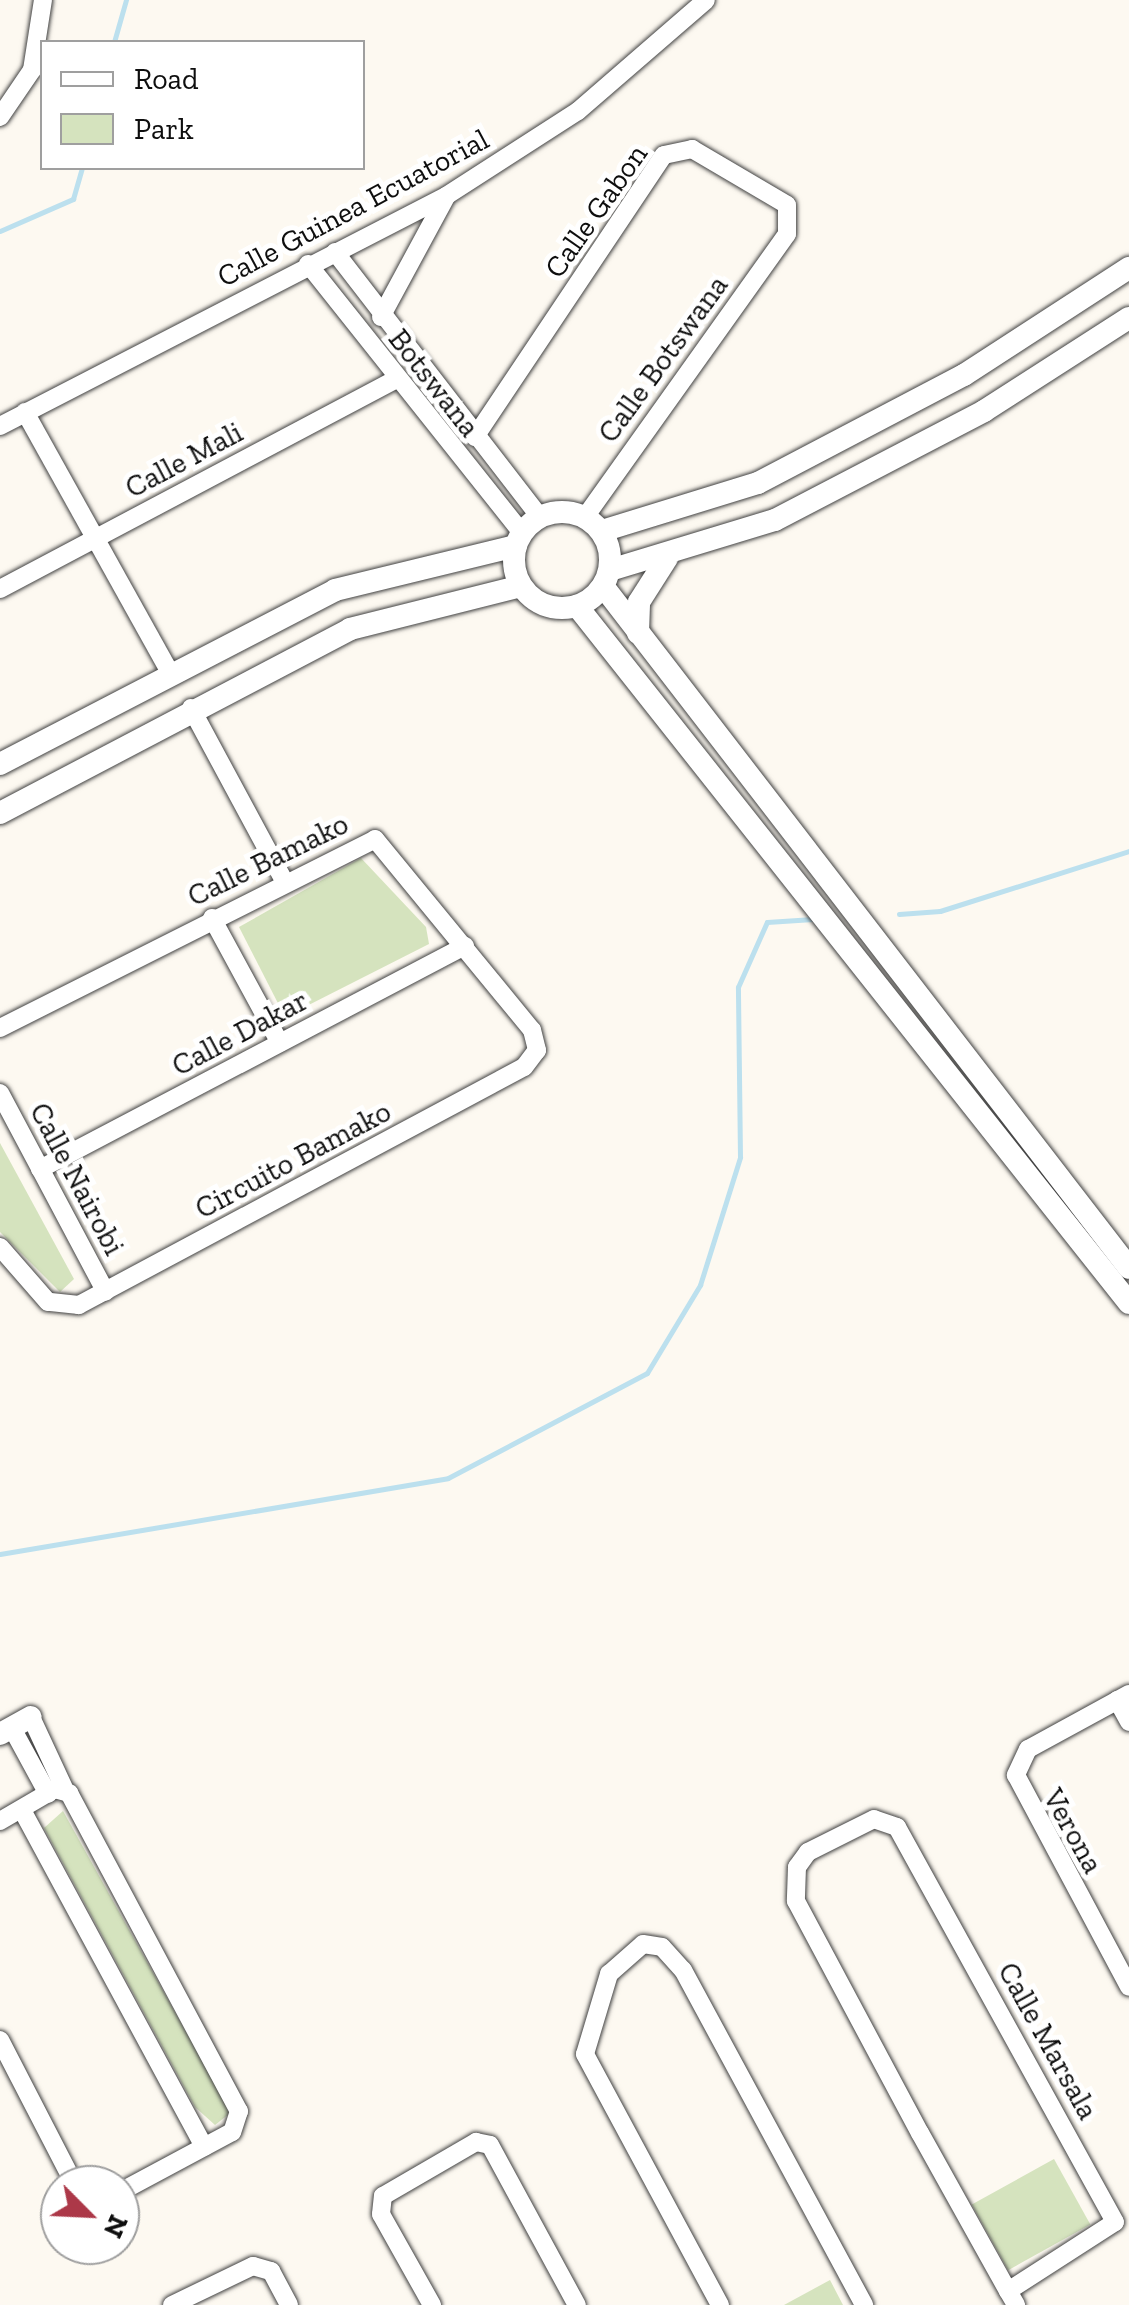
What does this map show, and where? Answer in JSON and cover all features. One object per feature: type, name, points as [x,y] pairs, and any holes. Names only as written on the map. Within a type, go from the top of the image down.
[{"type":"street","points":[[0,117],[32,70],[43,0]]},
{"type":"street","name":"Calle Guinea Ecuatorial","points":[[0,426],[446,196],[578,111],[706,0]]},
{"type":"street","name":"Calle Gabon","points":[[475,437],[664,156],[692,149],[786,205],[787,234]]},
{"type":"street","points":[[381,317],[446,196]]},
{"type":"street","name":"Calle Botswana","points":[[593,524],[787,234]]},
{"type":"street","name":"Botswana","points":[[335,252],[475,437],[526,532]]},
{"type":"street","name":"Botswana","points":[[308,264],[394,380],[526,532]]},
{"type":"street","points":[[0,764],[334,590],[526,532],[593,524],[758,482],[964,375],[1129,268]]},
{"type":"street","points":[[522,586],[546,606],[577,606],[606,578],[776,520],[984,410],[1129,318]]},
{"type":"street","name":"Calle Mali","points":[[0,589],[394,380]]},
{"type":"street","points":[[24,412],[170,673]]},
{"type":"street","points":[[593,524],[606,578],[638,633],[1064,1205],[1129,1304]]},
{"type":"street","points":[[522,586],[526,532]]},
{"type":"street","points":[[638,633],[639,602],[667,558]]},
{"type":"street","points":[[0,813],[191,708],[350,628],[522,586]]},
{"type":"street","points":[[577,606],[1064,1205],[1129,1268]]},
{"type":"street","points":[[191,708],[284,881]]},
{"type":"street","name":"Calle Bamako","points":[[0,1028],[358,842],[383,842],[532,1030],[537,1050]]},
{"type":"street","points":[[212,918],[280,1043]]},
{"type":"street","name":"Calle Dakar","points":[[40,1168],[465,946]]},
{"type":"street","name":"Circuito Bamako","points":[[0,1247],[48,1302],[68,1308],[106,1292],[524,1067],[537,1050]]},
{"type":"street","name":"Calle Nairobi","points":[[0,1093],[106,1292]]},
{"type":"street","points":[[1123,1697],[1129,1722]]},
{"type":"street","name":"Verona","points":[[1123,1697],[1028,1750],[1016,1775],[1129,1986]]},
{"type":"street","points":[[14,1726],[56,1791],[239,2112],[232,2132],[140,2181]]},
{"type":"street","points":[[0,1822],[56,1791]]},
{"type":"street","points":[[22,1810],[204,2146]]},
{"type":"street","name":"Calle Marsala","points":[[874,1819],[897,1827],[1115,2222],[1012,2298],[796,1901],[797,1867],[808,1852],[874,1819]]},
{"type":"street","points":[[720,2305],[586,2054],[610,1974],[643,1944],[662,1947],[683,1970],[864,2305]]},
{"type":"street","points":[[0,2040],[65,2165]]},
{"type":"street","points":[[432,2305],[381,2214],[383,2196],[476,2142],[490,2145],[577,2305]]},
{"type":"street","points":[[172,2305],[253,2266],[271,2271],[289,2305]]},
{"type":"green space","points":[[361,858],[426,927],[429,944],[285,1017],[239,927]]},
{"type":"green space","points":[[0,1143],[74,1279],[60,1292],[0,1232]]},
{"type":"green space","points":[[63,1811],[225,2102],[229,2114],[215,2125],[195,2107],[44,1828]]},
{"type":"green space","points":[[1054,2159],[1090,2225],[1008,2270],[972,2205]]},
{"type":"green space","points":[[830,2280],[843,2305],[784,2305]]},
{"type":"waterway","points":[[115,40],[126,0]]},
{"type":"waterway","points":[[0,231],[73,199],[81,170]]},
{"type":"waterway","points":[[899,914],[940,911],[1129,851]]},
{"type":"waterway","points":[[0,1554],[448,1478],[647,1373],[700,1285],[740,1157],[738,987],[767,922],[813,919]]}]
